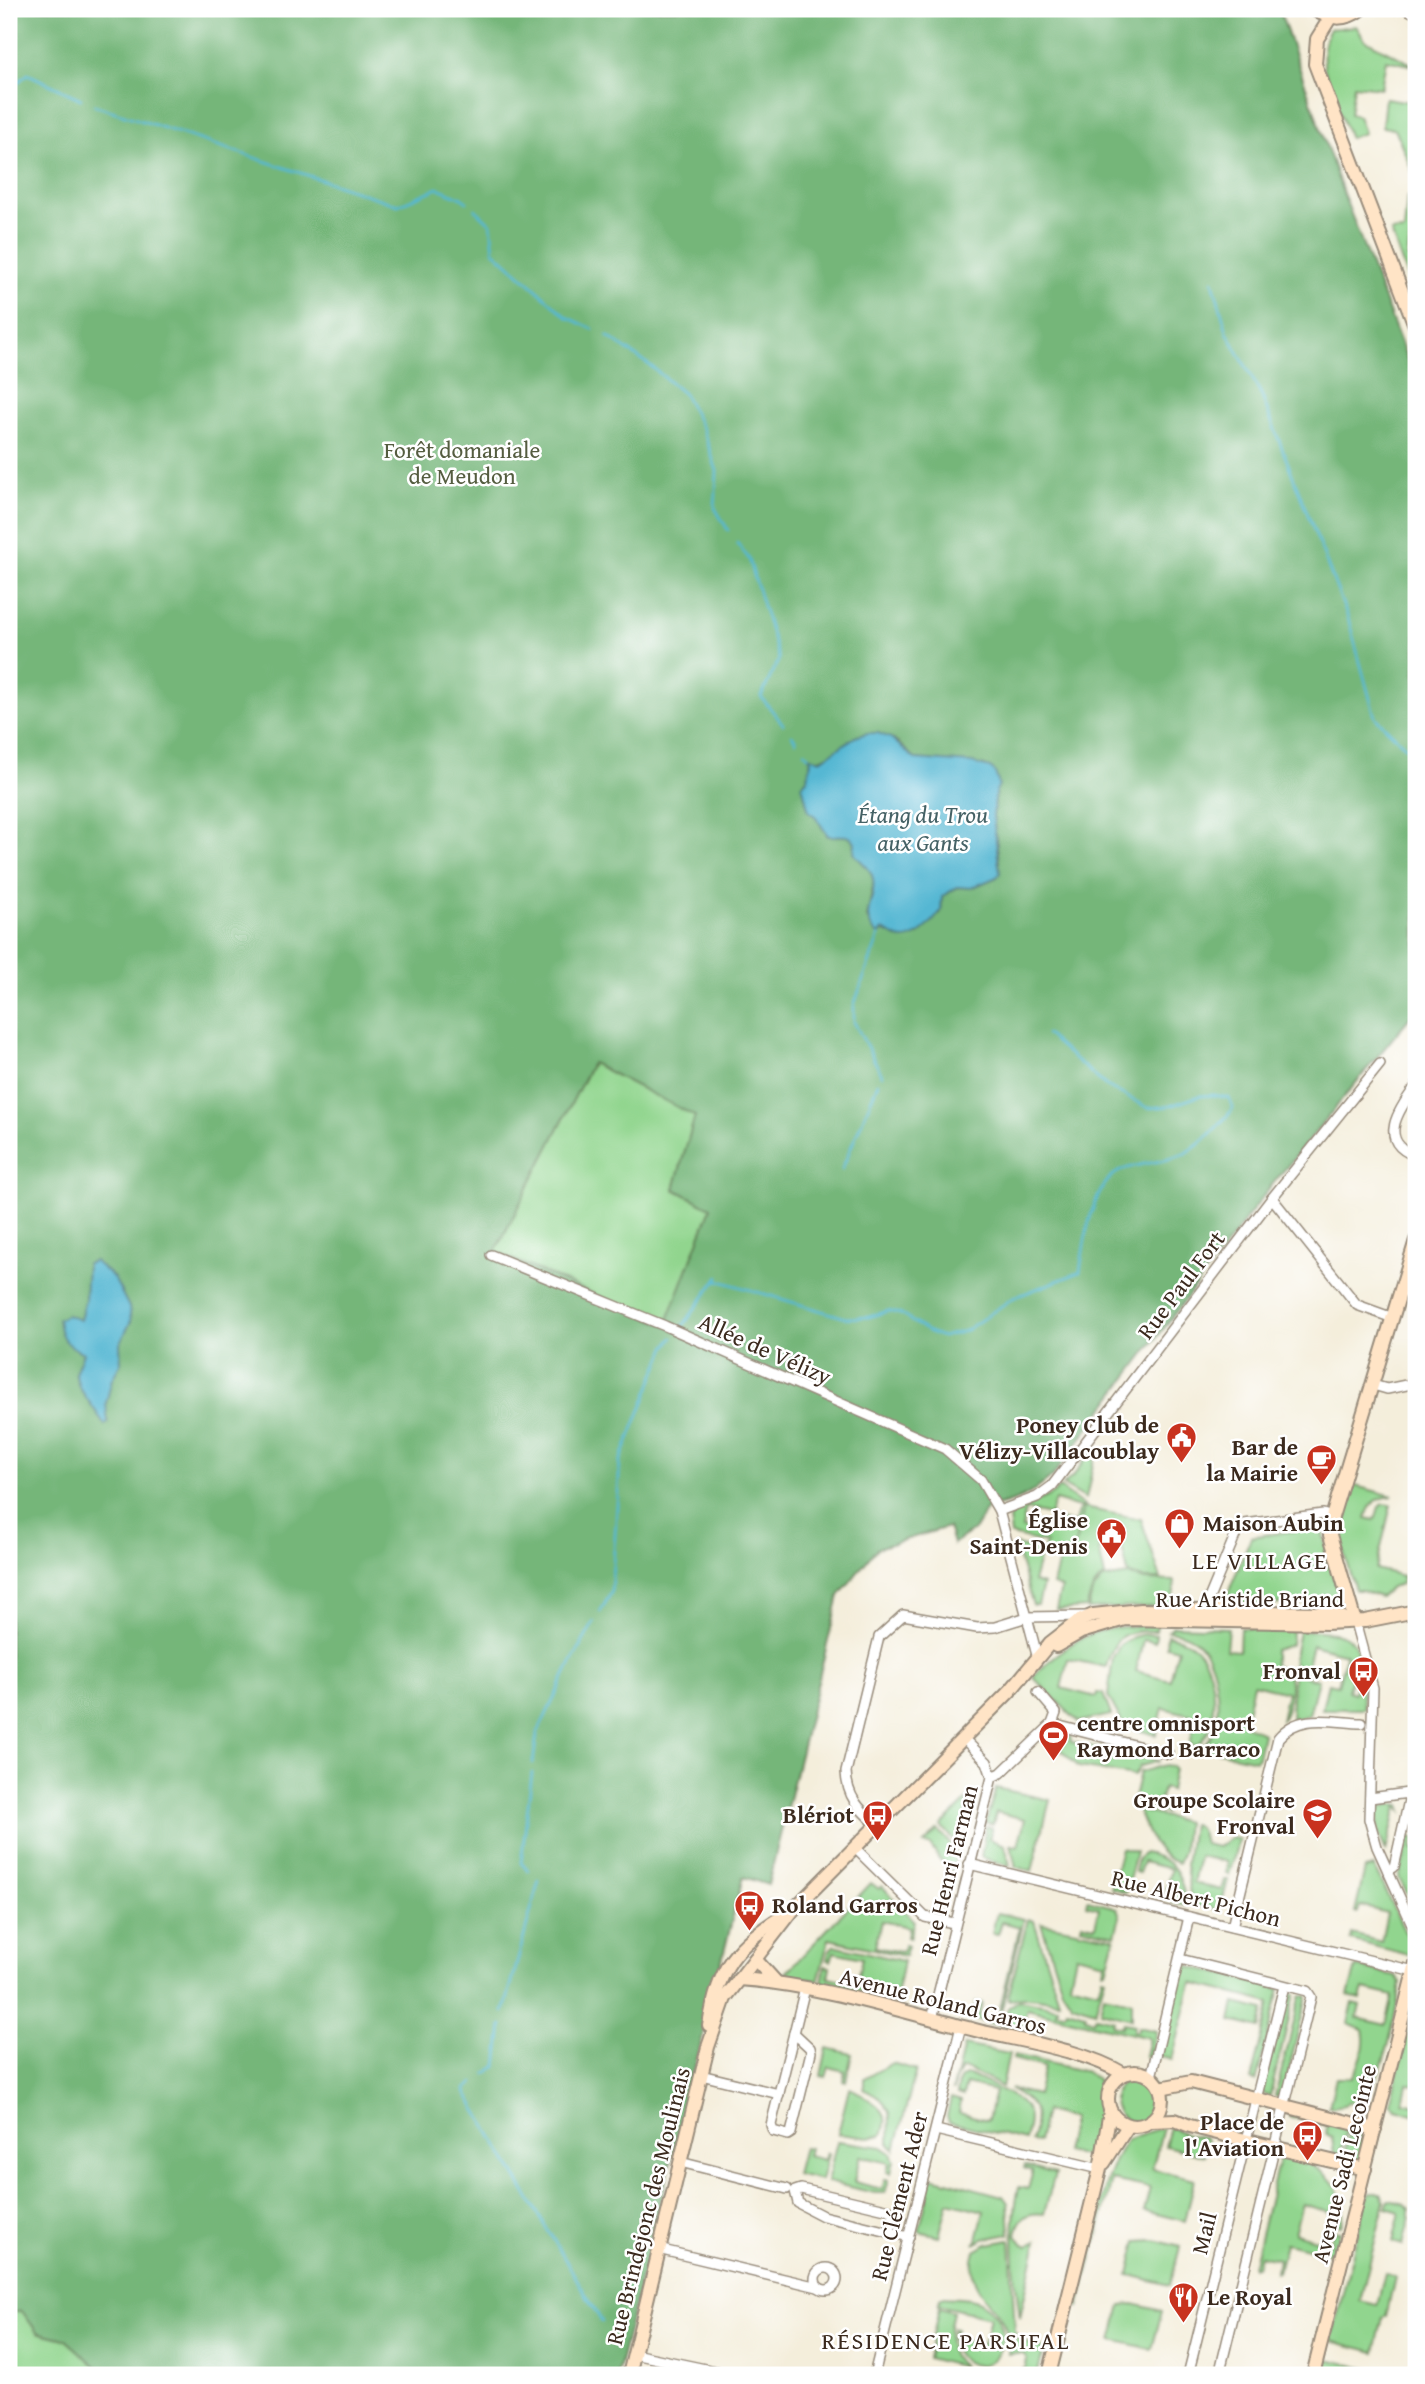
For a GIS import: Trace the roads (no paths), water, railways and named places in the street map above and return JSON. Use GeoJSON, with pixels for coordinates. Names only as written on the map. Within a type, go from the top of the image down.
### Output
{"type":"FeatureCollection","features":[{"type":"Feature","properties":{"kind":"street"},"geometry":{"type":"LineString","coordinates":[[1314,9],[1330,18],[1350,16],[1361,9]]}},
{"type":"Feature","properties":{"kind":"street"},"geometry":{"type":"LineString","coordinates":[[1406,9],[1416,14]]}},
{"type":"Feature","properties":{"kind":"street"},"geometry":{"type":"LineString","coordinates":[[1330,18],[1317,38],[1315,64],[1416,328]]}},
{"type":"Feature","properties":{"kind":"street","name":"Rue Paul Fort"},"geometry":{"type":"LineString","coordinates":[[999,1511],[1037,1497],[1052,1486],[1272,1198],[1380,1064]]}},
{"type":"Feature","properties":{"kind":"street"},"geometry":{"type":"LineString","coordinates":[[1416,1086],[1403,1103],[1393,1130],[1395,1140],[1402,1149],[1416,1156]]}},
{"type":"Feature","properties":{"kind":"street"},"geometry":{"type":"LineString","coordinates":[[1272,1198],[1357,1305],[1393,1318]]}},
{"type":"Feature","properties":{"kind":"street"},"geometry":{"type":"LineString","coordinates":[[1416,1240],[1332,1517],[1331,1535],[1373,1688],[1370,1819],[1388,1871],[1413,1916],[1416,1933]]}},
{"type":"Feature","properties":{"kind":"street","name":"Allée de Vélizy"},"geometry":{"type":"LineString","coordinates":[[491,1255],[665,1326],[945,1449],[981,1480],[999,1511],[1038,1659]]}},
{"type":"Feature","properties":{"kind":"street"},"geometry":{"type":"LineString","coordinates":[[1401,1292],[1416,1292]]}},
{"type":"Feature","properties":{"kind":"street"},"geometry":{"type":"LineString","coordinates":[[1373,1385],[1387,1389],[1416,1383]]}},
{"type":"Feature","properties":{"kind":"street"},"geometry":{"type":"LineString","coordinates":[[1204,1616],[1237,1531],[1244,1524],[1323,1514],[1332,1517]]}},
{"type":"Feature","properties":{"kind":"street","name":"Rue Aristide Briand"},"geometry":{"type":"LineString","coordinates":[[764,1948],[793,1910],[964,1739],[1064,1630],[1093,1615],[1122,1610],[1204,1616]]}},
{"type":"Feature","properties":{"kind":"street"},"geometry":{"type":"LineString","coordinates":[[1355,1622],[1416,1611]]}},
{"type":"Feature","properties":{"kind":"street","name":"Rue Aristide Briand"},"geometry":{"type":"LineString","coordinates":[[1038,1659],[1062,1642],[1104,1623],[1125,1619],[1327,1613],[1355,1622]]}},
{"type":"Feature","properties":{"kind":"street"},"geometry":{"type":"LineString","coordinates":[[877,1825],[851,1797],[846,1772],[879,1636],[903,1615],[977,1628],[995,1627],[1027,1617],[1093,1615]]}},
{"type":"Feature","properties":{"kind":"street"},"geometry":{"type":"LineString","coordinates":[[992,1777],[1001,1773],[1052,1724],[1056,1713],[1038,1692]]}},
{"type":"Feature","properties":{"kind":"street"},"geometry":{"type":"LineString","coordinates":[[1232,1927],[1278,1738],[1286,1729],[1306,1721],[1363,1723]]}},
{"type":"Feature","properties":{"kind":"street"},"geometry":{"type":"LineString","coordinates":[[1052,1724],[1169,1754]]}},
{"type":"Feature","properties":{"kind":"street","name":"Rue Henri Farman"},"geometry":{"type":"LineString","coordinates":[[932,2019],[992,1777],[987,1762],[964,1739]]}},
{"type":"Feature","properties":{"kind":"street"},"geometry":{"type":"LineString","coordinates":[[1370,1798],[1412,1793],[1394,1867],[1388,1871]]}},
{"type":"Feature","properties":{"kind":"street"},"geometry":{"type":"LineString","coordinates":[[855,1848],[929,1919],[954,1923]]}},
{"type":"Feature","properties":{"kind":"street","name":"Rue Albert Pichon"},"geometry":{"type":"LineString","coordinates":[[970,1864],[1232,1927],[1415,1967]]}},
{"type":"Feature","properties":{"kind":"street","name":"Rue Aristide Briand"},"geometry":{"type":"LineString","coordinates":[[758,1933],[793,1910]]}},
{"type":"Feature","properties":{"kind":"street"},"geometry":{"type":"LineString","coordinates":[[1151,2077],[1189,1917]]}},
{"type":"Feature","properties":{"kind":"street","name":"Rue Brindejonc des Moulinais"},"geometry":{"type":"LineString","coordinates":[[708,2047],[714,1997],[733,1955],[758,1933]]}},
{"type":"Feature","properties":{"kind":"street","name":"Rue Brindejonc des Moulinais"},"geometry":{"type":"LineString","coordinates":[[629,2375],[708,2047],[723,2002],[764,1948]]}},
{"type":"Feature","properties":{"kind":"street"},"geometry":{"type":"LineString","coordinates":[[739,1979],[733,1971],[733,1955],[755,1959],[775,1981]]}},
{"type":"Feature","properties":{"kind":"street"},"geometry":{"type":"LineString","coordinates":[[1180,1959],[1307,1991],[1311,1997],[1219,2375]]}},
{"type":"Feature","properties":{"kind":"street","name":"Avenue Sadi Lecointe"},"geometry":{"type":"LineString","coordinates":[[1313,2375],[1415,1967]]}},
{"type":"Feature","properties":{"kind":"street","name":"Avenue Roland Garros"},"geometry":{"type":"LineString","coordinates":[[739,1979],[775,1981],[961,2026],[1101,2061],[1124,2074]]}},
{"type":"Feature","properties":{"kind":"street","name":"Mail"},"geometry":{"type":"LineString","coordinates":[[1188,2375],[1284,1986]]}},
{"type":"Feature","properties":{"kind":"street"},"geometry":{"type":"LineString","coordinates":[[794,2033],[811,2052],[791,2133],[788,2135],[773,2132],[771,2125],[779,2094],[794,2033],[805,1989]]}},
{"type":"Feature","properties":{"kind":"street","name":"Rue Clément Ader"},"geometry":{"type":"LineString","coordinates":[[874,2375],[961,2026]]}},
{"type":"Feature","properties":{"kind":"street"},"geometry":{"type":"LineString","coordinates":[[1101,2061],[1113,2083]]}},
{"type":"Feature","properties":{"kind":"street"},"geometry":{"type":"LineString","coordinates":[[1049,2375],[1100,2169],[1110,2111],[1108,2094],[1113,2083],[1124,2074],[1138,2072],[1151,2077],[1160,2088],[1163,2102],[1157,2116],[1143,2126],[1128,2126],[1110,2111]]}},
{"type":"Feature","properties":{"kind":"street"},"geometry":{"type":"LineString","coordinates":[[701,2075],[779,2094]]}},
{"type":"Feature","properties":{"kind":"street"},"geometry":{"type":"LineString","coordinates":[[1160,2088],[1191,2082],[1375,2129]]}},
{"type":"Feature","properties":{"kind":"street"},"geometry":{"type":"LineString","coordinates":[[1152,2121],[1175,2120],[1365,2169]]}},
{"type":"Feature","properties":{"kind":"street"},"geometry":{"type":"LineString","coordinates":[[1100,2169],[1128,2126]]}},
{"type":"Feature","properties":{"kind":"street"},"geometry":{"type":"LineString","coordinates":[[936,2130],[1100,2169]]}},
{"type":"Feature","properties":{"kind":"street"},"geometry":{"type":"LineString","coordinates":[[680,2162],[788,2189]]}},
{"type":"Feature","properties":{"kind":"street"},"geometry":{"type":"LineString","coordinates":[[890,2232],[894,2214],[890,2210],[801,2189],[795,2190],[798,2203],[823,2216],[909,2237]]}},
{"type":"Feature","properties":{"kind":"street"},"geometry":{"type":"LineString","coordinates":[[658,2249],[818,2287]]}},
{"type":"Feature","properties":{"kind":"street"},"geometry":{"type":"LineString","coordinates":[[634,2354],[734,2375]]}},
{"type":"Feature","properties":{"kind":"water","name":"Étang du Trou aux Gants"},"geometry":{"type":"Polygon","coordinates":[[[878,733],[891,738],[915,759],[972,763],[990,768],[995,772],[999,785],[993,816],[1000,873],[997,877],[971,888],[957,887],[942,897],[941,911],[922,931],[911,938],[898,938],[883,930],[879,936],[872,929],[868,915],[873,887],[872,875],[854,853],[855,842],[852,839],[846,836],[828,836],[815,816],[809,812],[802,785],[808,778],[811,760],[808,756],[821,760],[855,737],[878,733]]]}},
{"type":"Feature","properties":{"kind":"water"},"geometry":{"type":"Polygon","coordinates":[[[94,1261],[114,1278],[129,1307],[131,1321],[120,1344],[121,1363],[112,1379],[106,1403],[108,1422],[105,1425],[79,1387],[75,1373],[83,1353],[65,1340],[58,1319],[67,1315],[80,1320],[85,1300],[87,1264],[94,1261]]]}},
{"type":"Feature","properties":{"kind":"waterway"},"geometry":{"type":"LineString","coordinates":[[9,89],[28,74],[81,99]]}},
{"type":"Feature","properties":{"kind":"waterway"},"geometry":{"type":"LineString","coordinates":[[94,105],[398,205],[438,188],[467,202]]}},
{"type":"Feature","properties":{"kind":"waterway"},"geometry":{"type":"LineString","coordinates":[[475,209],[491,224],[494,251],[567,317],[593,329]]}},
{"type":"Feature","properties":{"kind":"waterway"},"geometry":{"type":"LineString","coordinates":[[1213,281],[1227,332],[1261,394],[1348,618],[1375,717],[1413,754]]}},
{"type":"Feature","properties":{"kind":"waterway"},"geometry":{"type":"LineString","coordinates":[[607,336],[652,367],[684,394],[703,430],[717,471],[715,508],[728,530]]}},
{"type":"Feature","properties":{"kind":"waterway"},"geometry":{"type":"LineString","coordinates":[[737,543],[749,559],[779,659],[761,697],[783,724]]}},
{"type":"Feature","properties":{"kind":"waterway"},"geometry":{"type":"LineString","coordinates":[[792,735],[796,741]]}},
{"type":"Feature","properties":{"kind":"waterway"},"geometry":{"type":"LineString","coordinates":[[805,752],[808,756]]}},
{"type":"Feature","properties":{"kind":"waterway"},"geometry":{"type":"LineString","coordinates":[[879,936],[854,1005],[854,1022],[882,1075]]}},
{"type":"Feature","properties":{"kind":"waterway"},"geometry":{"type":"LineString","coordinates":[[717,1280],[846,1318],[869,1317],[888,1311],[900,1314],[942,1337],[965,1331],[1013,1298],[1080,1272],[1091,1215],[1096,1200],[1111,1177],[1129,1167],[1169,1159],[1190,1151],[1208,1136],[1233,1108],[1229,1098],[1213,1095],[1199,1096],[1170,1106],[1148,1108],[1105,1085],[1046,1034]]}},
{"type":"Feature","properties":{"kind":"waterway"},"geometry":{"type":"LineString","coordinates":[[842,1169],[878,1083]]}},
{"type":"Feature","properties":{"kind":"waterway"},"geometry":{"type":"LineString","coordinates":[[683,1326],[719,1276]]}},
{"type":"Feature","properties":{"kind":"waterway"},"geometry":{"type":"LineString","coordinates":[[600,1612],[611,1593],[620,1462],[666,1347],[673,1338]]}},
{"type":"Feature","properties":{"kind":"waterway"},"geometry":{"type":"LineString","coordinates":[[533,1763],[537,1734],[594,1622]]}},
{"type":"Feature","properties":{"kind":"waterway"},"geometry":{"type":"LineString","coordinates":[[528,1870],[521,1863],[532,1773]]}},
{"type":"Feature","properties":{"kind":"waterway"},"geometry":{"type":"LineString","coordinates":[[504,2012],[539,1880]]}},
{"type":"Feature","properties":{"kind":"waterway"},"geometry":{"type":"LineString","coordinates":[[486,2074],[497,2066],[502,2026]]}},
{"type":"Feature","properties":{"kind":"waterway"},"geometry":{"type":"LineString","coordinates":[[474,2083],[465,2090],[602,2322]]}},
{"type":"Feature","properties":{"kind":"place","name":"Poney Club de Vélizy-Villacoublay"},"geometry":{"type":"Point","coordinates":[1182,1465]}},
{"type":"Feature","properties":{"kind":"place","name":"Bar de la Mairie"},"geometry":{"type":"Point","coordinates":[1321,1487]}},
{"type":"Feature","properties":{"kind":"place","name":"Maison Aubin"},"geometry":{"type":"Point","coordinates":[1180,1550]}},
{"type":"Feature","properties":{"kind":"place","name":"Église Saint-Denis"},"geometry":{"type":"Point","coordinates":[1111,1560]}},
{"type":"Feature","properties":{"kind":"place","name":"Fronval"},"geometry":{"type":"Point","coordinates":[1364,1698]}},
{"type":"Feature","properties":{"kind":"place","name":"centre omnisport Raymond Barraco"},"geometry":{"type":"Point","coordinates":[1054,1763]}},
{"type":"Feature","properties":{"kind":"place","name":"Groupe Scolaire Fronval"},"geometry":{"type":"Point","coordinates":[1318,1840]}},
{"type":"Feature","properties":{"kind":"place","name":"Blériot"},"geometry":{"type":"Point","coordinates":[877,1842]}},
{"type":"Feature","properties":{"kind":"place","name":"Roland Garros"},"geometry":{"type":"Point","coordinates":[749,1932]}},
{"type":"Feature","properties":{"kind":"place","name":"Place de l'Aviation"},"geometry":{"type":"Point","coordinates":[1307,2162]}},
{"type":"Feature","properties":{"kind":"place","name":"Le Royal"},"geometry":{"type":"Point","coordinates":[1184,2324]}},
{"type":"Feature","properties":{"kind":"district","name":"LE VILLAGE"},"geometry":{"type":"Point","coordinates":[1260,1561]}},
{"type":"Feature","properties":{"kind":"district","name":"RÉSIDENCE PARSIFAL"},"geometry":{"type":"Point","coordinates":[946,2341]}},
{"type":"Feature","properties":{"kind":"park label","name":"Forêt domaniale de Meudon"},"geometry":{"type":"Point","coordinates":[462,463]}}]}
